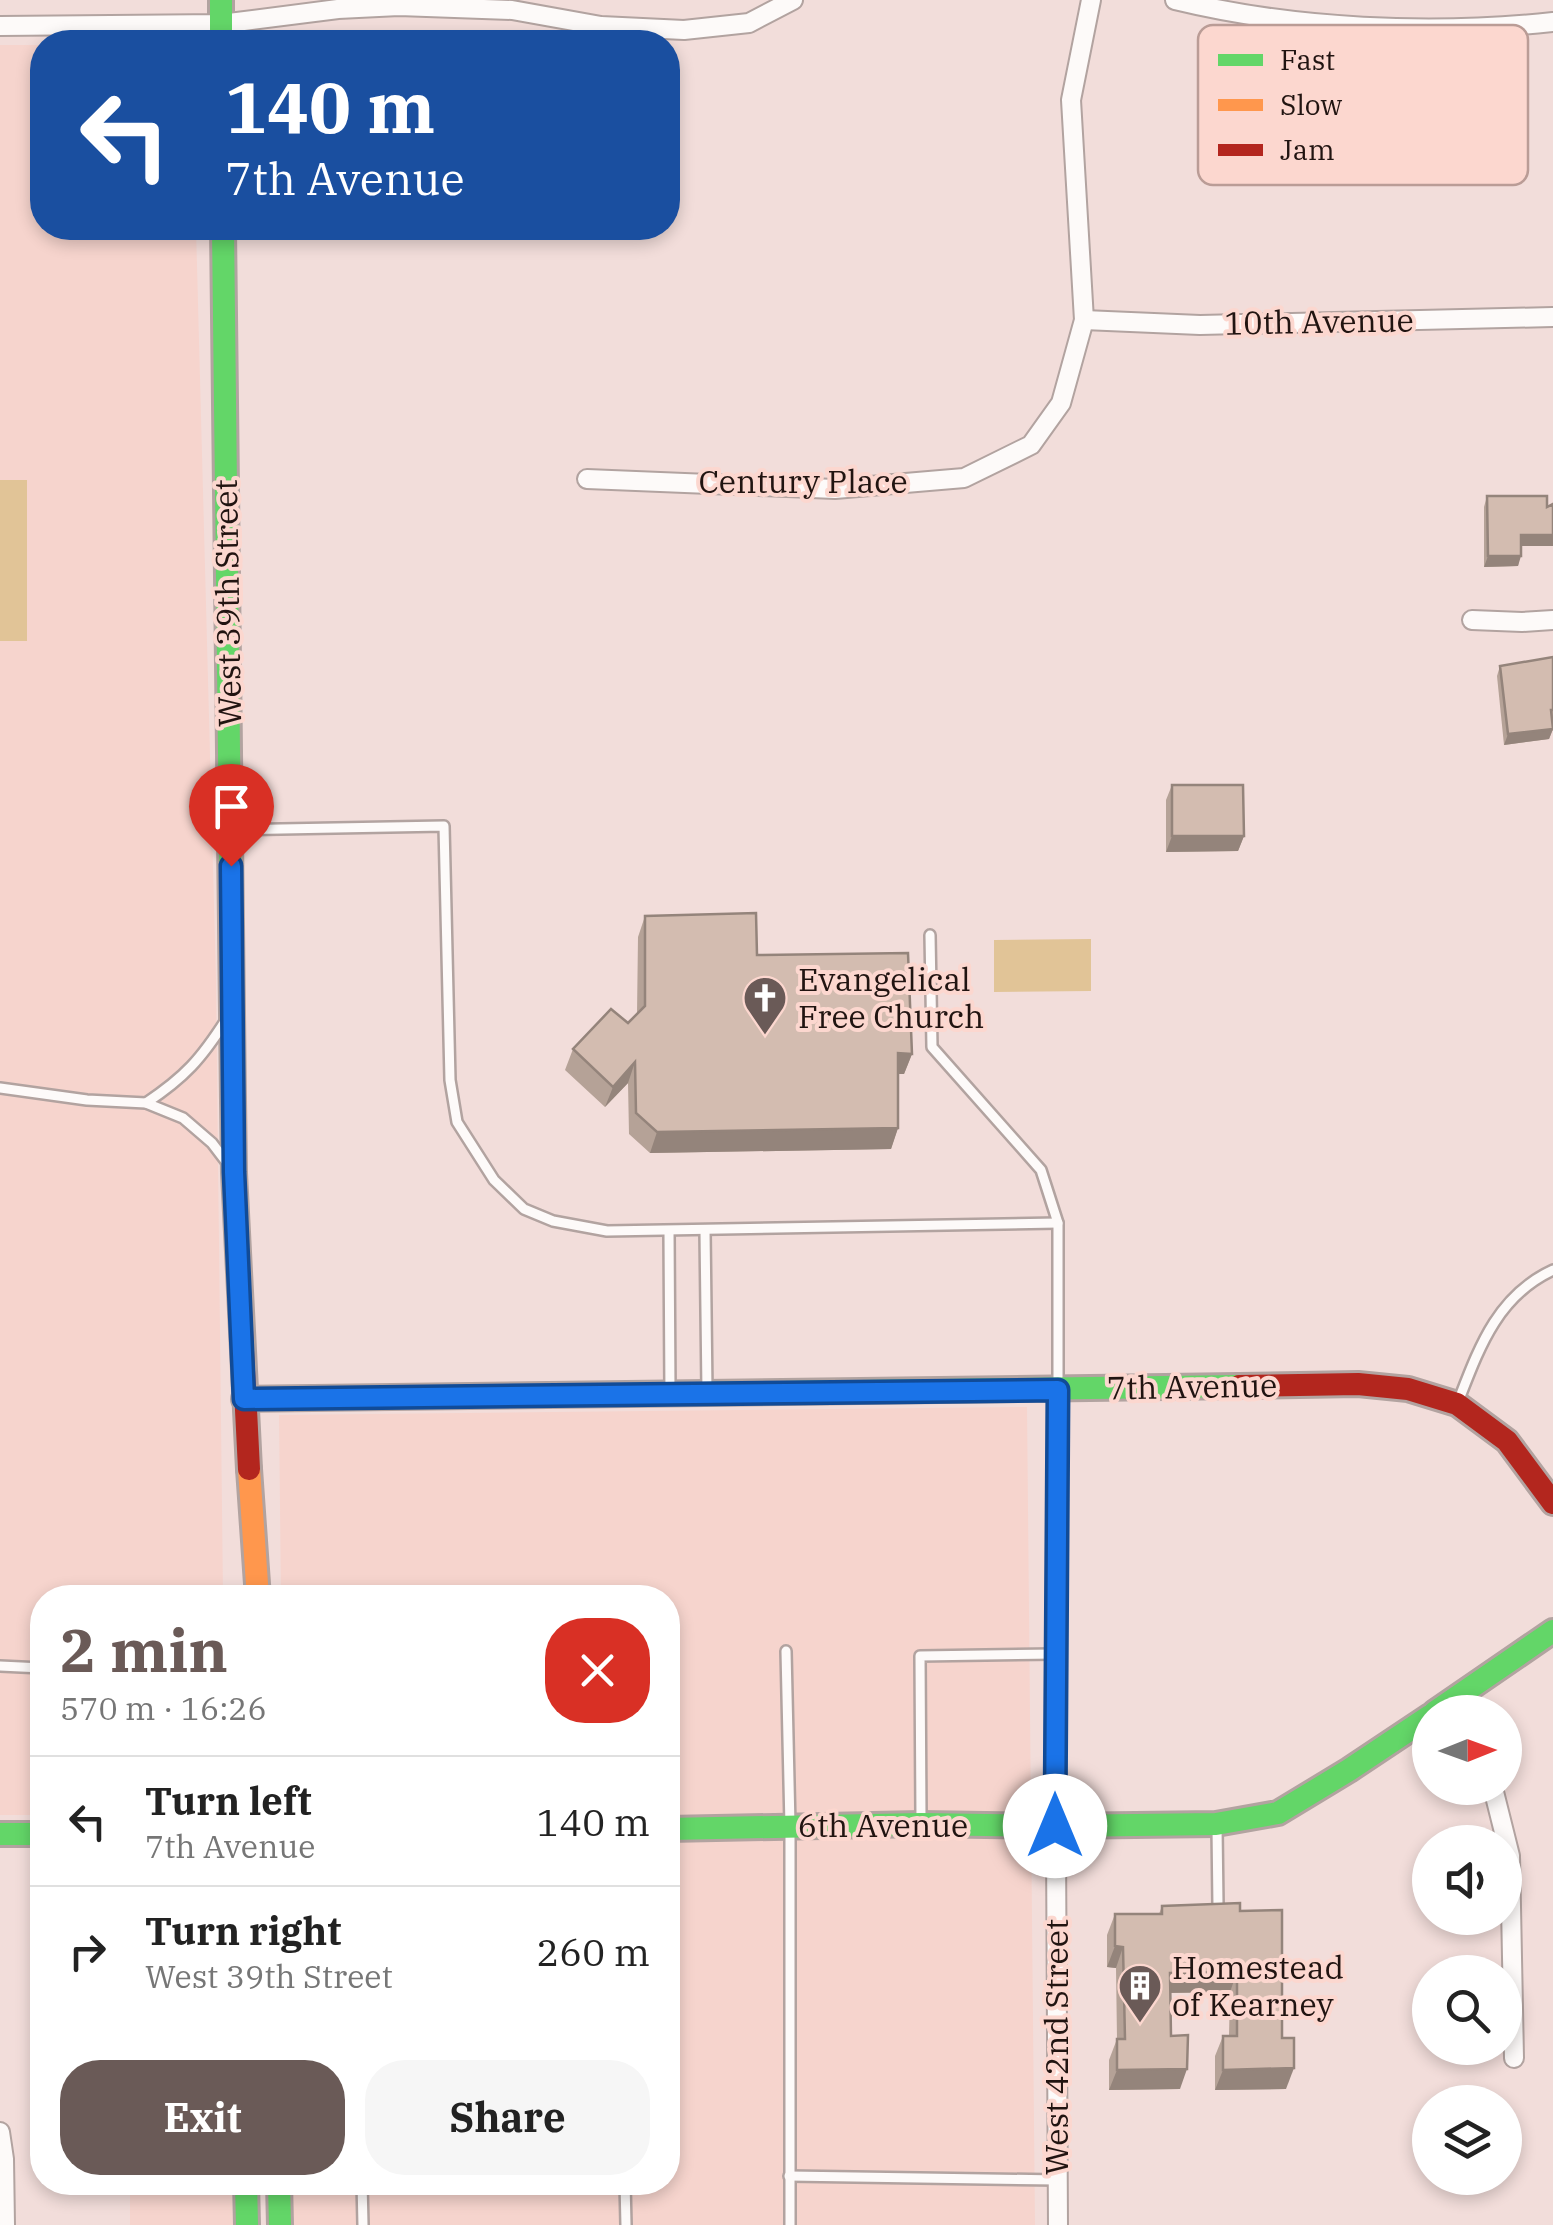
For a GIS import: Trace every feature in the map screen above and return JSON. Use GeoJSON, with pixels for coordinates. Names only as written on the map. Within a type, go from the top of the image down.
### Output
{"type":"FeatureCollection","features":[{"type":"Feature","properties":{"kind":"street"},"geometry":{"type":"LineString","coordinates":[[0,26],[221,22],[453,4],[601,26],[684,30],[749,23],[794,0]]}},
{"type":"Feature","properties":{"kind":"street","name":"Century Place"},"geometry":{"type":"LineString","coordinates":[[587,479],[836,489],[964,478],[1031,446],[1061,403],[1084,320],[1071,100],[1091,0]]}},
{"type":"Feature","properties":{"kind":"street"},"geometry":{"type":"LineString","coordinates":[[1175,0],[1391,25]]}},
{"type":"Feature","properties":{"kind":"street"},"geometry":{"type":"LineString","coordinates":[[1484,25],[1553,22]]}},
{"type":"Feature","properties":{"kind":"street","name":"West 39th Street"},"geometry":{"type":"LineString","coordinates":[[224,240],[234,1172],[257,1585]]}},
{"type":"Feature","properties":{"kind":"street","name":"10th Avenue"},"geometry":{"type":"LineString","coordinates":[[1084,320],[1200,325],[1553,317]]}},
{"type":"Feature","properties":{"kind":"street"},"geometry":{"type":"LineString","coordinates":[[1472,620],[1553,620]]}},
{"type":"Feature","properties":{"kind":"street","name":"7th Avenue"},"geometry":{"type":"LineString","coordinates":[[244,1399],[1358,1384],[1408,1389],[1458,1404],[1507,1440],[1553,1503]]}},
{"type":"Feature","properties":{"kind":"street","name":"West 42nd Street"},"geometry":{"type":"LineString","coordinates":[[1058,1390],[1054,1654],[1058,2225]]}},
{"type":"Feature","properties":{"kind":"street","name":"West 39th Street"},"geometry":{"type":"LineString","coordinates":[[242,1585],[244,1399]]}},
{"type":"Feature","properties":{"kind":"street","name":"6th Avenue"},"geometry":{"type":"LineString","coordinates":[[1464,1695],[1553,1631]]}},
{"type":"Feature","properties":{"kind":"street","name":"6th Avenue"},"geometry":{"type":"LineString","coordinates":[[680,1828],[1216,1824],[1278,1813],[1412,1730]]}},
{"type":"Feature","properties":{"kind":"street"},"geometry":{"type":"LineString","coordinates":[[1498,1805],[1510,1856],[1512,1955]]}},
{"type":"Feature","properties":{"kind":"street"},"geometry":{"type":"LineString","coordinates":[[0,1834],[30,1834]]}},
{"type":"Feature","properties":{"kind":"street"},"geometry":{"type":"LineString","coordinates":[[0,2132],[5,2225]]}},
{"type":"Feature","properties":{"kind":"street"},"geometry":{"type":"LineString","coordinates":[[246,2195],[247,2225]]}},
{"type":"Feature","properties":{"kind":"street"},"geometry":{"type":"LineString","coordinates":[[279,2195],[280,2225]]}},
{"type":"Feature","properties":{"kind":"lane"},"geometry":{"type":"LineString","coordinates":[[230,830],[444,826],[450,1080],[457,1122],[494,1180],[524,1209],[553,1220],[607,1231],[1058,1223]]}},
{"type":"Feature","properties":{"kind":"lane"},"geometry":{"type":"LineString","coordinates":[[930,935],[932,1048],[1041,1170],[1058,1223],[1058,1390]]}},
{"type":"Feature","properties":{"kind":"lane"},"geometry":{"type":"LineString","coordinates":[[146,1103],[177,1082],[204,1055],[233,1010]]}},
{"type":"Feature","properties":{"kind":"lane"},"geometry":{"type":"LineString","coordinates":[[0,1088],[87,1100],[146,1103],[183,1118],[212,1142],[234,1172]]}},
{"type":"Feature","properties":{"kind":"lane"},"geometry":{"type":"LineString","coordinates":[[669,1231],[670,1394]]}},
{"type":"Feature","properties":{"kind":"lane"},"geometry":{"type":"LineString","coordinates":[[705,1231],[707,1394]]}},
{"type":"Feature","properties":{"kind":"lane"},"geometry":{"type":"LineString","coordinates":[[1458,1404],[1493,1323],[1511,1298],[1553,1270]]}},
{"type":"Feature","properties":{"kind":"lane"},"geometry":{"type":"LineString","coordinates":[[786,1651],[790,2225]]}},
{"type":"Feature","properties":{"kind":"lane"},"geometry":{"type":"LineString","coordinates":[[920,1824],[920,1656],[1054,1654]]}},
{"type":"Feature","properties":{"kind":"lane"},"geometry":{"type":"LineString","coordinates":[[0,1666],[30,1667]]}},
{"type":"Feature","properties":{"kind":"lane"},"geometry":{"type":"LineString","coordinates":[[1216,1824],[1218,1906]]}},
{"type":"Feature","properties":{"kind":"lane"},"geometry":{"type":"LineString","coordinates":[[789,2176],[1058,2180]]}},
{"type":"Feature","properties":{"kind":"lane"},"geometry":{"type":"LineString","coordinates":[[362,2195],[363,2225]]}},
{"type":"Feature","properties":{"kind":"lane"},"geometry":{"type":"LineString","coordinates":[[625,2195],[626,2225]]}},
{"type":"Feature","properties":{"kind":"shaded area"},"geometry":{"type":"Polygon","coordinates":[[[0,45],[30,45],[30,240],[196,240],[216,981],[223,1585],[30,1585],[30,1815],[0,1815],[0,45]]]}},
{"type":"Feature","properties":{"kind":"shaded area"},"geometry":{"type":"Polygon","coordinates":[[[0,480],[27,480],[27,641],[0,641],[0,480]]]}},
{"type":"Feature","properties":{"kind":"shaded area"},"geometry":{"type":"Polygon","coordinates":[[[1091,939],[1091,991],[994,992],[994,940],[1091,939]]]}},
{"type":"Feature","properties":{"kind":"shaded area"},"geometry":{"type":"Polygon","coordinates":[[[1027,1407],[1035,2225],[290,2225],[289,2195],[680,2195],[680,1585],[281,1585],[279,1415],[1027,1407]]]}},
{"type":"Feature","properties":{"kind":"shaded area"},"geometry":{"type":"Polygon","coordinates":[[[130,2195],[232,2195],[233,2225],[130,2225],[130,2195]]]}},
{"type":"Feature","properties":{"kind":"building"},"geometry":{"type":"Polygon","coordinates":[[[1487,496],[1547,496],[1547,507],[1553,504],[1553,535],[1521,535],[1521,556],[1488,556],[1487,496]]]}},
{"type":"Feature","properties":{"kind":"building"},"geometry":{"type":"Polygon","coordinates":[[[1553,657],[1553,729],[1508,734],[1500,666],[1553,657]]]}},
{"type":"Feature","properties":{"kind":"building"},"geometry":{"type":"Polygon","coordinates":[[[1172,785],[1243,785],[1244,836],[1172,836],[1172,785]]]}},
{"type":"Feature","properties":{"kind":"building","name":"Evangelical Free Church"},"geometry":{"type":"Polygon","coordinates":[[[756,913],[757,955],[908,953],[912,1054],[898,1053],[898,1128],[657,1132],[636,1113],[635,1062],[613,1087],[573,1049],[611,1009],[628,1023],[645,1006],[645,916],[756,913]]]}},
{"type":"Feature","properties":{"kind":"building","name":"Homestead of Kearney"},"geometry":{"type":"Polygon","coordinates":[[[1240,1903],[1240,1911],[1282,1910],[1282,2038],[1294,2038],[1294,2068],[1223,2070],[1223,2036],[1237,2036],[1237,1972],[1170,1973],[1171,2036],[1188,2035],[1187,2069],[1117,2070],[1117,2039],[1125,2039],[1123,1947],[1115,1946],[1115,1914],[1162,1914],[1162,1906],[1240,1903]]]}},
{"type":"Feature","properties":{"kind":"traffic: fast"},"geometry":{"type":"LineString","coordinates":[[221,0],[221,30]]}},
{"type":"Feature","properties":{"kind":"traffic: fast"},"geometry":{"type":"LineString","coordinates":[[223,240],[233,1100]]}},
{"type":"Feature","properties":{"kind":"traffic: fast"},"geometry":{"type":"LineString","coordinates":[[244,1399],[1239,1386]]}},
{"type":"Feature","properties":{"kind":"traffic: fast"},"geometry":{"type":"LineString","coordinates":[[1460,1695],[1553,1631]]}},
{"type":"Feature","properties":{"kind":"traffic: fast"},"geometry":{"type":"LineString","coordinates":[[680,1829],[1216,1824],[1278,1813],[1412,1728]]}},
{"type":"Feature","properties":{"kind":"traffic: fast"},"geometry":{"type":"LineString","coordinates":[[0,1834],[30,1834]]}},
{"type":"Feature","properties":{"kind":"traffic: fast"},"geometry":{"type":"LineString","coordinates":[[246,2195],[247,2225]]}},
{"type":"Feature","properties":{"kind":"traffic: fast"},"geometry":{"type":"LineString","coordinates":[[279,2195],[280,2225]]}},
{"type":"Feature","properties":{"kind":"traffic: slow"},"geometry":{"type":"LineString","coordinates":[[249,1469],[257,1585]]}},
{"type":"Feature","properties":{"kind":"traffic: jam"},"geometry":{"type":"LineString","coordinates":[[233,1100],[249,1469]]}},
{"type":"Feature","properties":{"kind":"traffic: jam"},"geometry":{"type":"LineString","coordinates":[[1239,1386],[1358,1384],[1408,1389],[1457,1404],[1507,1441],[1553,1503]]}},
{"type":"Feature","properties":{"kind":"place","name":"Evangelical Free Church"},"geometry":{"type":"Point","coordinates":[765,1036]}},
{"type":"Feature","properties":{"kind":"place","name":"Homestead of Kearney"},"geometry":{"type":"Point","coordinates":[1140,2024]}},
{"type":"Feature","properties":{"kind":"route"},"geometry":{"type":"LineString","coordinates":[[231,866],[234,1172],[244,1399],[1058,1390],[1055,1826]]}}]}
